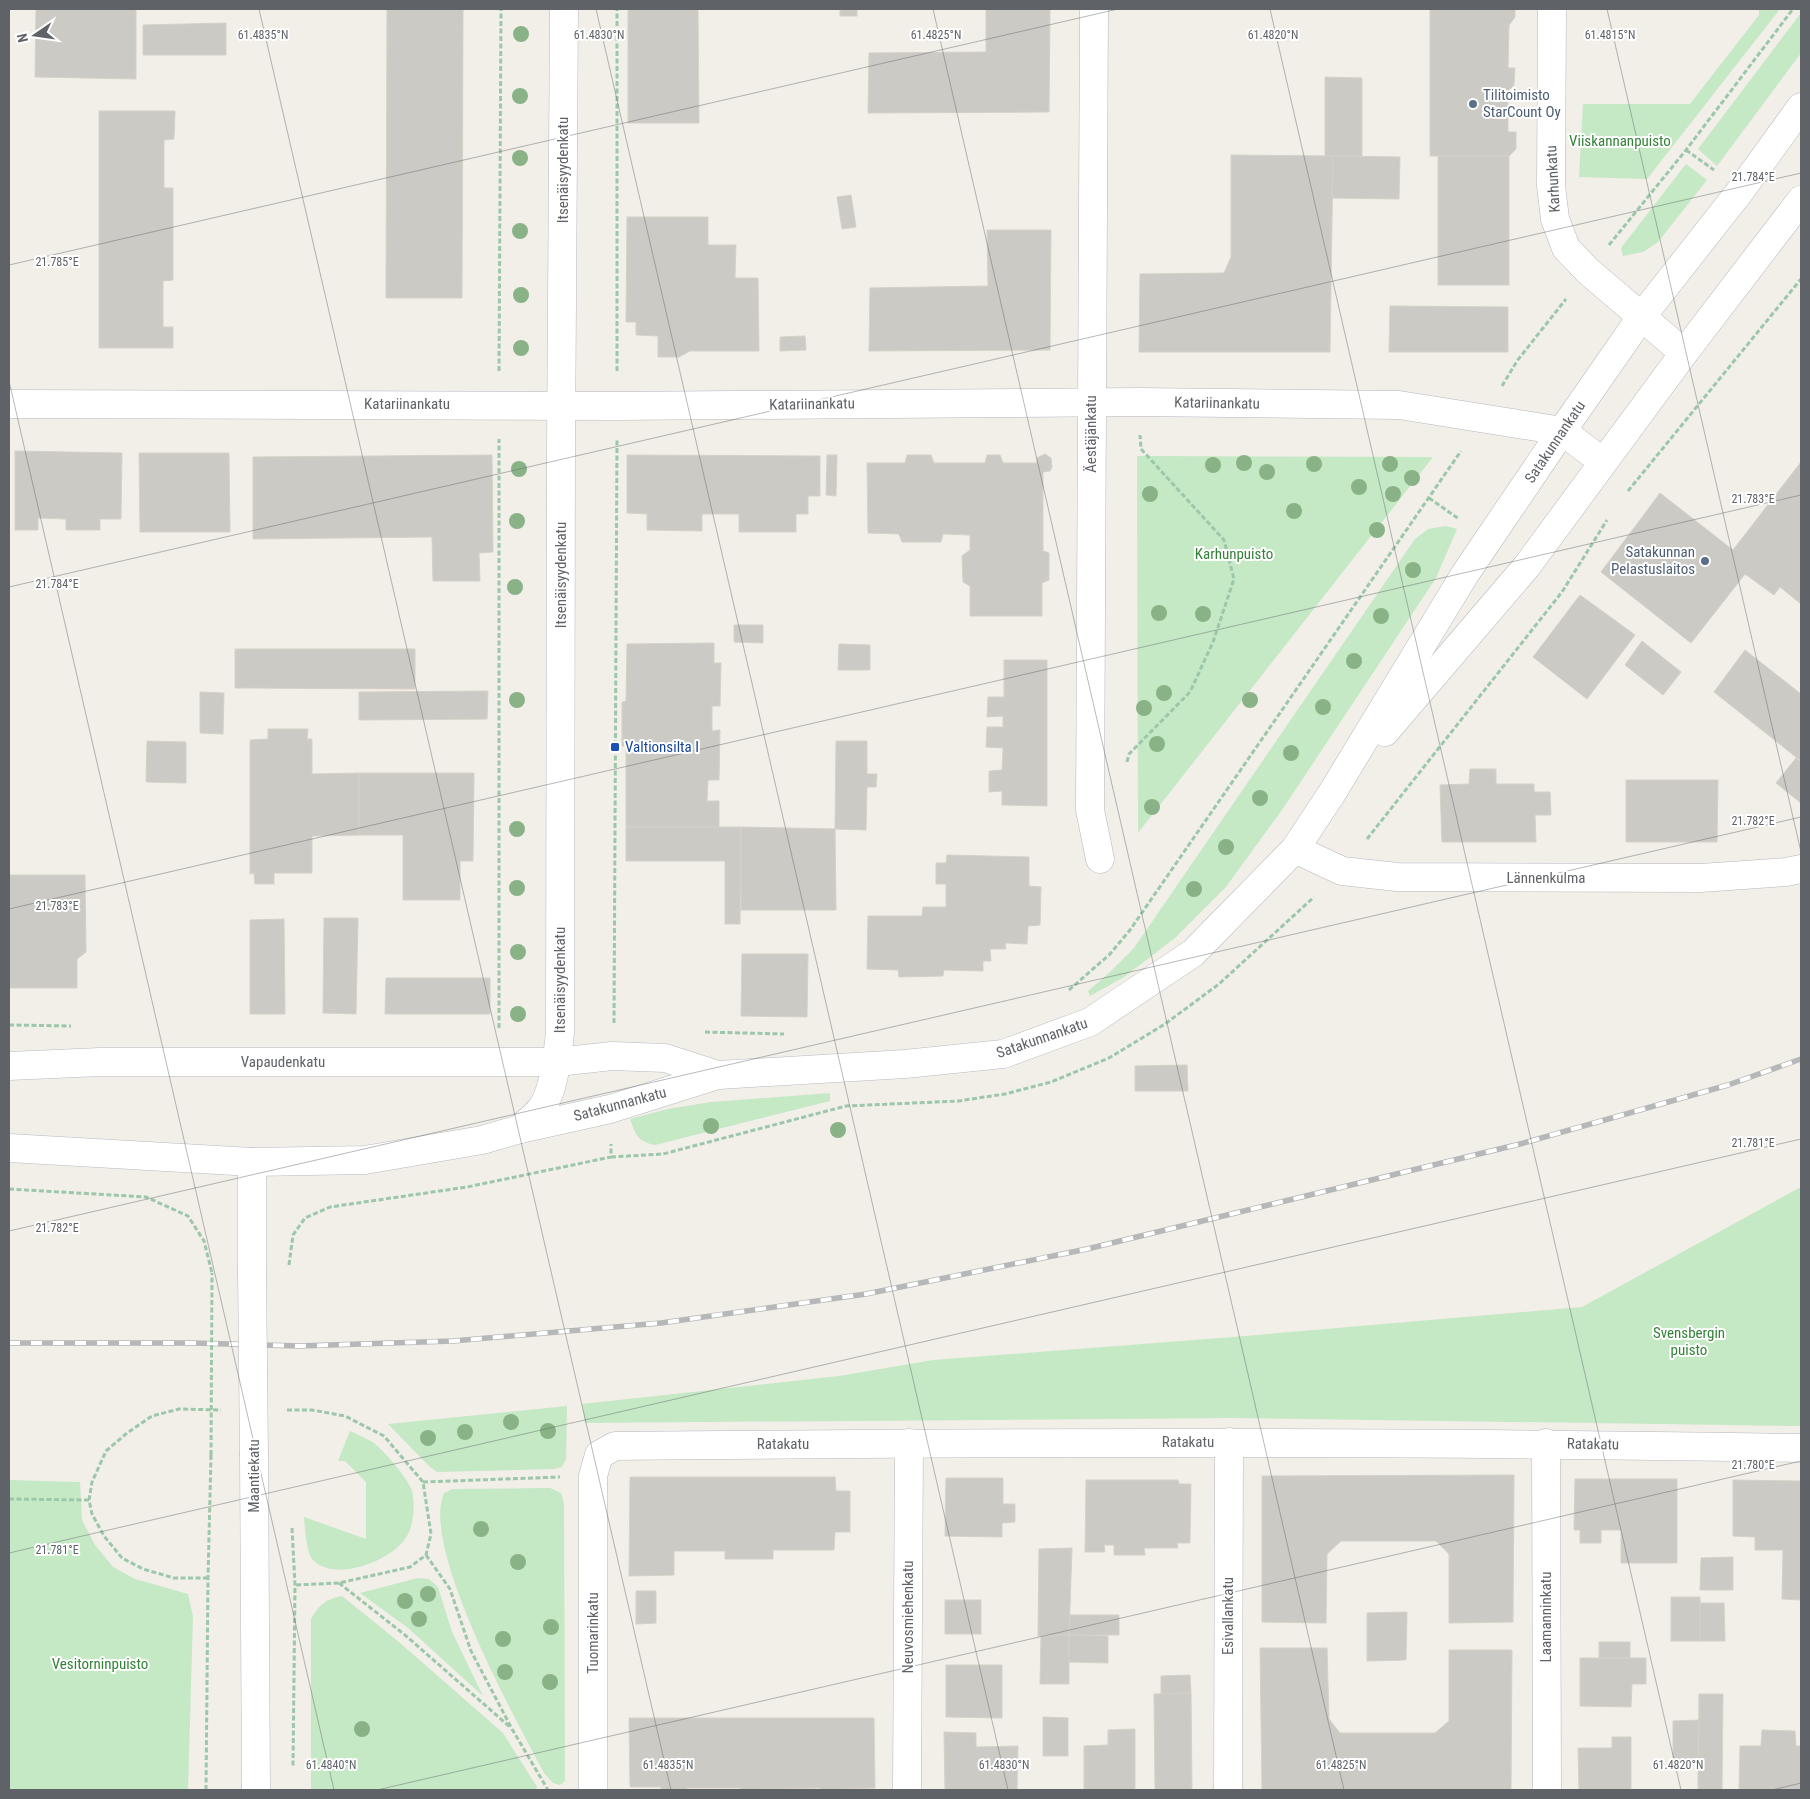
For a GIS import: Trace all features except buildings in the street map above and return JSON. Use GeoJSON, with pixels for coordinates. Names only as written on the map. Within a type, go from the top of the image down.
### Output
{"type":"FeatureCollection","features":[{"type":"Feature","properties":{"kind":"street","name":"Itsenäisyydenkatu"},"geometry":{"type":"LineString","coordinates":[[520,1128],[542,1109],[557,1062],[560,1032],[564,9]]}},
{"type":"Feature","properties":{"kind":"street","name":"Äestäjänkatu"},"geometry":{"type":"LineString","coordinates":[[1094,9],[1090,810],[1100,859]]}},
{"type":"Feature","properties":{"kind":"street","name":"Karhunkatu"},"geometry":{"type":"LineString","coordinates":[[1552,9],[1550,186],[1555,219],[1566,248],[1588,271],[1684,353]]}},
{"type":"Feature","properties":{"kind":"street","name":"Satakunnankatu"},"geometry":{"type":"LineString","coordinates":[[520,1128],[610,1109],[718,1075],[905,1064],[1003,1054],[1090,1022],[1194,953],[1295,849],[1332,794],[1465,574],[1562,431],[1642,316],[1741,190],[1801,107]]}},
{"type":"Feature","properties":{"kind":"street","name":"Satakunnankatu"},"geometry":{"type":"LineString","coordinates":[[1332,794],[1526,566],[1684,353],[1801,200]]}},
{"type":"Feature","properties":{"kind":"street","name":"Katariinankatu"},"geometry":{"type":"LineString","coordinates":[[9,404],[500,404],[617,406],[1139,402],[1399,405],[1562,431],[1603,462]]}},
{"type":"Feature","properties":{"kind":"street","name":"Lännenkulma"},"geometry":{"type":"LineString","coordinates":[[1295,849],[1342,871],[1397,877],[1701,878],[1786,872],[1801,869]]}},
{"type":"Feature","properties":{"kind":"street","name":"Satakunnankatu"},"geometry":{"type":"LineString","coordinates":[[557,1062],[612,1056],[665,1058],[718,1075]]}},
{"type":"Feature","properties":{"kind":"street","name":"Vapaudenkatu"},"geometry":{"type":"LineString","coordinates":[[9,1066],[100,1062],[557,1062]]}},
{"type":"Feature","properties":{"kind":"street"},"geometry":{"type":"LineString","coordinates":[[9,1148],[252,1162],[365,1160],[482,1140],[520,1128]]}},
{"type":"Feature","properties":{"kind":"street","name":"Maantiekatu"},"geometry":{"type":"LineString","coordinates":[[252,1162],[256,1790]]}},
{"type":"Feature","properties":{"kind":"street","name":"Ratakatu"},"geometry":{"type":"LineString","coordinates":[[594,1476],[599,1455],[616,1446],[1229,1442],[1546,1443],[1801,1448]]}},
{"type":"Feature","properties":{"kind":"street","name":"Esivallankatu"},"geometry":{"type":"LineString","coordinates":[[1228,1790],[1229,1442]]}},
{"type":"Feature","properties":{"kind":"street","name":"Neuvosmiehenkatu"},"geometry":{"type":"LineString","coordinates":[[908,1790],[909,1443]]}},
{"type":"Feature","properties":{"kind":"street","name":"Laamanninkatu"},"geometry":{"type":"LineString","coordinates":[[1546,1443],[1547,1790]]}},
{"type":"Feature","properties":{"kind":"street","name":"Tuomarinkatu"},"geometry":{"type":"LineString","coordinates":[[593,1790],[594,1476]]}},
{"type":"Feature","properties":{"kind":"path"},"geometry":{"type":"LineString","coordinates":[[498,1032],[501,9]]}},
{"type":"Feature","properties":{"kind":"path"},"geometry":{"type":"LineString","coordinates":[[614,1030],[617,9]]}},
{"type":"Feature","properties":{"kind":"path"},"geometry":{"type":"LineString","coordinates":[[1064,993],[1110,954],[1130,930],[1483,418],[1517,361],[1686,150],[1793,9]]}},
{"type":"Feature","properties":{"kind":"path"},"geometry":{"type":"LineString","coordinates":[[1127,763],[1129,754],[1190,692],[1213,642],[1234,579],[1224,540],[1141,449],[1139,402]]}},
{"type":"Feature","properties":{"kind":"path"},"geometry":{"type":"LineString","coordinates":[[9,1025],[79,1026]]}},
{"type":"Feature","properties":{"kind":"path"},"geometry":{"type":"LineString","coordinates":[[702,1032],[791,1034]]}},
{"type":"Feature","properties":{"kind":"path"},"geometry":{"type":"LineString","coordinates":[[9,1189],[146,1197],[188,1216],[204,1242],[212,1273],[206,1790]]}},
{"type":"Feature","properties":{"kind":"path"},"geometry":{"type":"LineString","coordinates":[[208,1578],[174,1578],[144,1569],[122,1558],[104,1536],[92,1514],[89,1500],[92,1482],[106,1451],[127,1432],[152,1416],[179,1409],[227,1410]]}},
{"type":"Feature","properties":{"kind":"path"},"geometry":{"type":"LineString","coordinates":[[284,1410],[312,1410],[345,1416],[384,1436],[423,1482],[431,1534],[426,1555],[410,1567],[339,1583],[295,1585]]}},
{"type":"Feature","properties":{"kind":"path"},"geometry":{"type":"LineString","coordinates":[[423,1482],[594,1476]]}},
{"type":"Feature","properties":{"kind":"path"},"geometry":{"type":"LineString","coordinates":[[9,1499],[89,1500]]}},
{"type":"Feature","properties":{"kind":"path"},"geometry":{"type":"LineString","coordinates":[[291,1524],[295,1585],[293,1771]]}},
{"type":"Feature","properties":{"kind":"path"},"geometry":{"type":"LineString","coordinates":[[426,1555],[450,1590],[472,1650],[512,1729],[548,1790]]}},
{"type":"Feature","properties":{"kind":"path"},"geometry":{"type":"LineString","coordinates":[[339,1583],[405,1635],[512,1729]]}},
{"type":"Feature","properties":{"kind":"green space","name":"Viiskannanpuisto"},"geometry":{"type":"Polygon","coordinates":[[[1759,9],[1780,9],[1647,179],[1579,177],[1583,104],[1690,104],[1759,15],[1759,9]]]}},
{"type":"Feature","properties":{"kind":"green space"},"geometry":{"type":"Polygon","coordinates":[[[1801,13],[1801,53],[1717,166],[1698,149],[1801,13]]]}},
{"type":"Feature","properties":{"kind":"green space"},"geometry":{"type":"Polygon","coordinates":[[[1686,164],[1707,180],[1658,242],[1643,252],[1623,256],[1621,248],[1686,164]]]}},
{"type":"Feature","properties":{"kind":"green space","name":"Karhunpuisto"},"geometry":{"type":"Polygon","coordinates":[[[1137,456],[1433,457],[1138,833],[1137,456]]]}},
{"type":"Feature","properties":{"kind":"green space"},"geometry":{"type":"Polygon","coordinates":[[[1446,526],[1457,529],[1436,578],[1284,807],[1226,887],[1175,938],[1124,977],[1090,996],[1088,991],[1134,948],[1415,539],[1428,529],[1446,526]]]}},
{"type":"Feature","properties":{"kind":"green space"},"geometry":{"type":"Polygon","coordinates":[[[830,1093],[830,1101],[655,1145],[644,1142],[638,1136],[630,1119],[668,1109],[711,1102],[830,1093]]]}},
{"type":"Feature","properties":{"kind":"green space","name":"Svensbergin puisto"},"geometry":{"type":"Polygon","coordinates":[[[1801,1187],[1801,1426],[1230,1418],[585,1423],[582,1404],[839,1376],[933,1360],[1582,1307],[1801,1187]]]}},
{"type":"Feature","properties":{"kind":"green space"},"geometry":{"type":"Polygon","coordinates":[[[567,1406],[566,1459],[562,1467],[554,1469],[437,1472],[388,1424],[567,1406]]]}},
{"type":"Feature","properties":{"kind":"green space"},"geometry":{"type":"Polygon","coordinates":[[[350,1431],[374,1443],[401,1472],[412,1491],[414,1501],[412,1523],[403,1542],[393,1551],[366,1565],[337,1570],[324,1567],[311,1558],[306,1540],[304,1517],[366,1539],[366,1482],[345,1461],[338,1461],[350,1431]]]}},
{"type":"Feature","properties":{"kind":"green space","name":"Vesitorninpuisto"},"geometry":{"type":"Polygon","coordinates":[[[9,1480],[80,1482],[82,1520],[95,1545],[113,1567],[135,1579],[188,1594],[193,1616],[188,1790],[9,1790],[9,1480]]]}},
{"type":"Feature","properties":{"kind":"green space"},"geometry":{"type":"Polygon","coordinates":[[[550,1488],[561,1493],[564,1504],[565,1781],[560,1785],[553,1783],[544,1773],[474,1633],[446,1552],[440,1518],[444,1493],[453,1489],[550,1488]]]}},
{"type":"Feature","properties":{"kind":"green space"},"geometry":{"type":"Polygon","coordinates":[[[418,1578],[429,1579],[438,1587],[452,1632],[483,1696],[408,1628],[360,1593],[418,1578]]]}},
{"type":"Feature","properties":{"kind":"green space"},"geometry":{"type":"Polygon","coordinates":[[[342,1596],[399,1642],[503,1733],[537,1787],[536,1790],[311,1790],[311,1619],[323,1603],[342,1596]]]}},
{"type":"Feature","properties":{"kind":"railway"},"geometry":{"type":"LineString","coordinates":[[9,1343],[193,1343],[299,1346],[453,1341],[661,1323],[866,1294],[1087,1249],[1520,1144],[1728,1085],[1801,1059]]}},
{"type":"Feature","properties":{"kind":"place","name":"Tilitoimisto StarCount Oy"},"geometry":{"type":"Point","coordinates":[1473,104]}},
{"type":"Feature","properties":{"kind":"place","name":"Satakunnan Pelastuslaitos"},"geometry":{"type":"Point","coordinates":[1705,561]}},
{"type":"Feature","properties":{"kind":"place","name":"Valtionsilta I"},"geometry":{"type":"Point","coordinates":[615,747]}}]}
